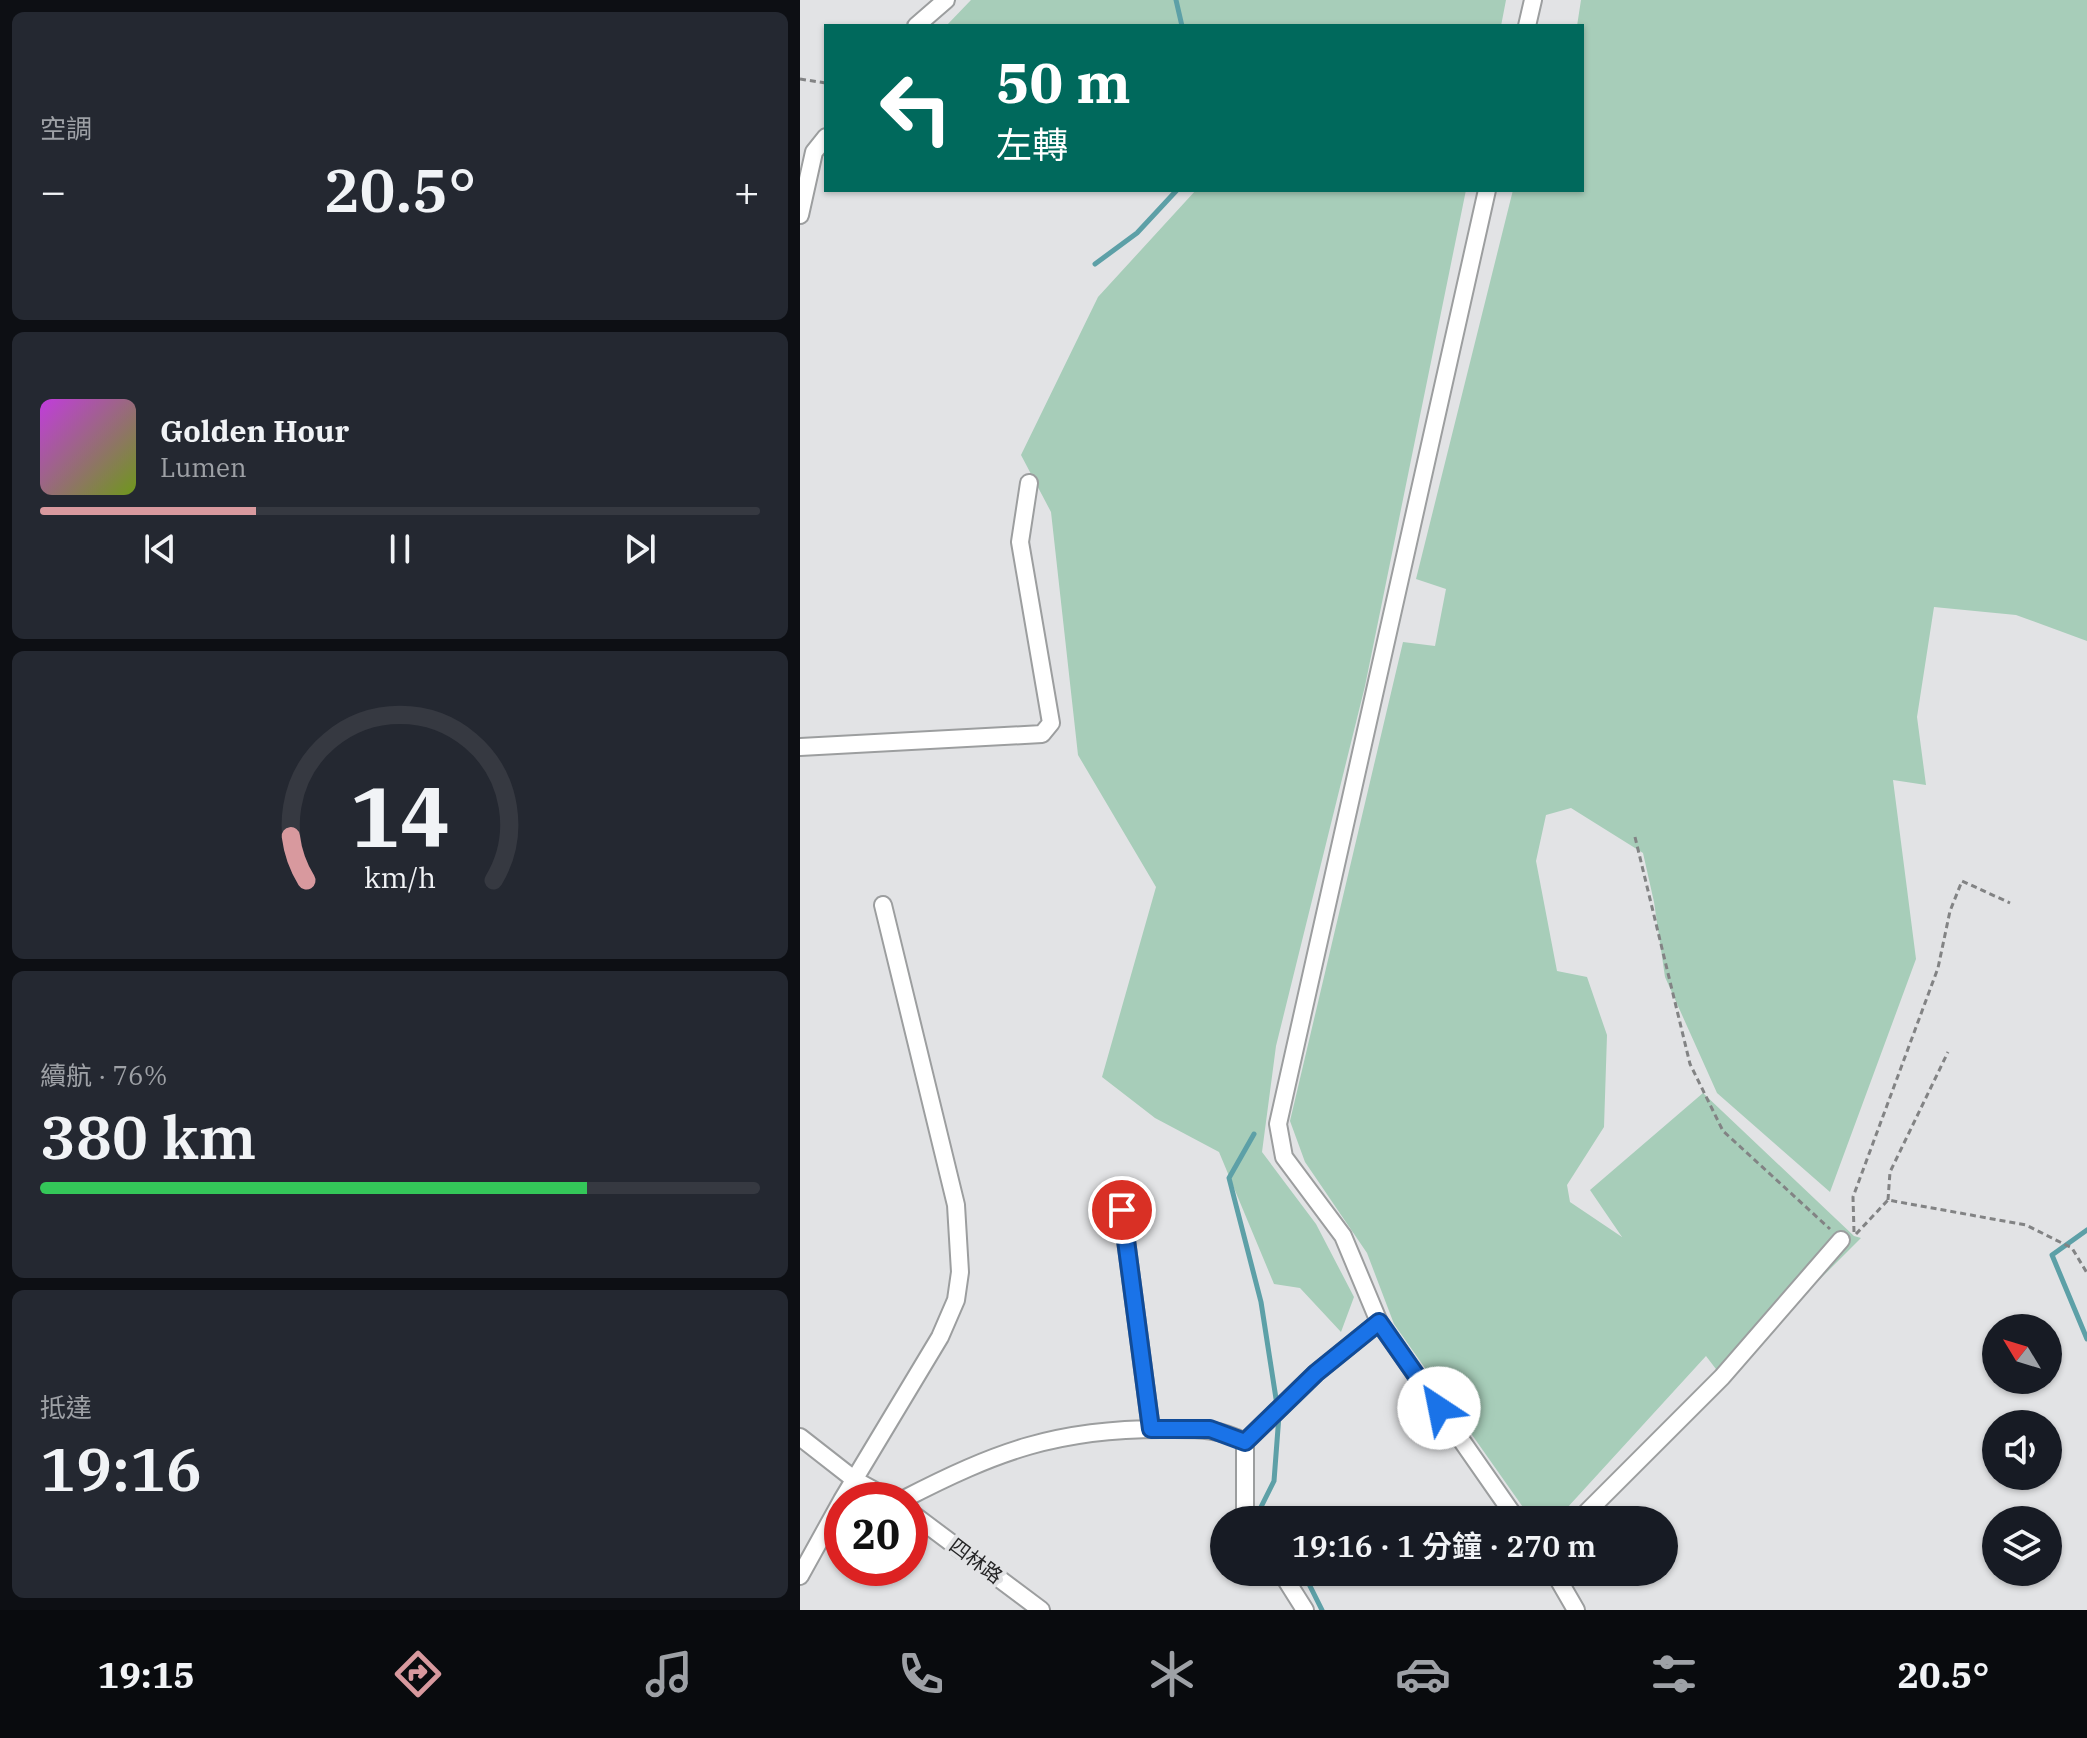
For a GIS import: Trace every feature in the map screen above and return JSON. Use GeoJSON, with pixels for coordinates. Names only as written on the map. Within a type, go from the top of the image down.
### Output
{"type":"FeatureCollection","features":[{"type":"Feature","properties":{"kind":"street"},"geometry":{"type":"LineString","coordinates":[[918,24],[946,0]]}},
{"type":"Feature","properties":{"kind":"street"},"geometry":{"type":"LineString","coordinates":[[1527,24],[1533,0]]}},
{"type":"Feature","properties":{"kind":"street"},"geometry":{"type":"LineString","coordinates":[[800,215],[814,152],[824,140]]}},
{"type":"Feature","properties":{"kind":"street"},"geometry":{"type":"LineString","coordinates":[[1487,192],[1278,1124],[1284,1157],[1343,1236],[1379,1322],[1507,1506]]}},
{"type":"Feature","properties":{"kind":"street"},"geometry":{"type":"LineString","coordinates":[[800,747],[1042,734],[1051,723],[1020,542],[1029,483]]}},
{"type":"Feature","properties":{"kind":"street"},"geometry":{"type":"LineString","coordinates":[[855,1480],[940,1337],[956,1300],[960,1272],[956,1205],[883,905]]}},
{"type":"Feature","properties":{"kind":"street"},"geometry":{"type":"LineString","coordinates":[[1122,1210],[1151,1429]]}},
{"type":"Feature","properties":{"kind":"street"},"geometry":{"type":"LineString","coordinates":[[1593,1506],[1722,1377],[1841,1240]]}},
{"type":"Feature","properties":{"kind":"street"},"geometry":{"type":"LineString","coordinates":[[1245,1506],[1245,1442],[1316,1373],[1379,1322]]}},
{"type":"Feature","properties":{"kind":"street"},"geometry":{"type":"LineString","coordinates":[[928,1486],[970,1464],[1041,1439],[1151,1429],[1210,1429],[1245,1442]]}},
{"type":"Feature","properties":{"kind":"street"},"geometry":{"type":"LineString","coordinates":[[800,1437],[859,1482]]}},
{"type":"Feature","properties":{"kind":"street","name":"四林路"},"geometry":{"type":"LineString","coordinates":[[928,1525],[1041,1610]]}},
{"type":"Feature","properties":{"kind":"street"},"geometry":{"type":"LineString","coordinates":[[800,1576],[824,1533]]}},
{"type":"Feature","properties":{"kind":"street"},"geometry":{"type":"LineString","coordinates":[[1290,1586],[1305,1610]]}},
{"type":"Feature","properties":{"kind":"street"},"geometry":{"type":"LineString","coordinates":[[1562,1586],[1576,1610]]}},
{"type":"Feature","properties":{"kind":"path"},"geometry":{"type":"LineString","coordinates":[[800,79],[824,83]]}},
{"type":"Feature","properties":{"kind":"path"},"geometry":{"type":"LineString","coordinates":[[1635,837],[1690,1064],[1723,1131],[1841,1240]]}},
{"type":"Feature","properties":{"kind":"path"},"geometry":{"type":"LineString","coordinates":[[1948,1052],[1890,1172],[1888,1200],[1854,1236],[1853,1197],[1938,968],[1950,911],[1962,881],[2010,903]]}},
{"type":"Feature","properties":{"kind":"path"},"geometry":{"type":"LineString","coordinates":[[1888,1200],[2026,1225],[2072,1248],[2087,1273]]}},
{"type":"Feature","properties":{"kind":"green space"},"geometry":{"type":"Polygon","coordinates":[[[971,0],[1506,0],[1501,24],[948,24],[971,0]]]}},
{"type":"Feature","properties":{"kind":"green space"},"geometry":{"type":"Polygon","coordinates":[[[1581,0],[2087,0],[2087,641],[2016,615],[1934,607],[1917,717],[1926,785],[1893,780],[1916,959],[1830,1192],[1717,1093],[1665,977],[1643,853],[1571,808],[1546,815],[1536,861],[1557,971],[1587,977],[1607,1035],[1604,1127],[1567,1185],[1570,1202],[1622,1237],[1590,1190],[1703,1093],[1854,1236],[1861,1238],[1722,1377],[1706,1356],[1569,1506],[1522,1506],[1394,1324],[1367,1253],[1305,1162],[1290,1121],[1403,642],[1435,646],[1446,589],[1416,579],[1513,192],[1584,192],[1584,24],[1577,24],[1581,0]]]}},
{"type":"Feature","properties":{"kind":"green space"},"geometry":{"type":"Polygon","coordinates":[[[1194,192],[1466,192],[1365,686],[1276,1046],[1262,1152],[1316,1224],[1354,1297],[1341,1332],[1300,1288],[1274,1284],[1219,1152],[1155,1118],[1102,1077],[1156,887],[1078,755],[1051,512],[1021,455],[1098,297],[1194,192]]]}},
{"type":"Feature","properties":{"kind":"waterway"},"geometry":{"type":"LineString","coordinates":[[1176,0],[1182,24]]}},
{"type":"Feature","properties":{"kind":"waterway"},"geometry":{"type":"LineString","coordinates":[[1095,264],[1137,233],[1175,192]]}},
{"type":"Feature","properties":{"kind":"waterway"},"geometry":{"type":"LineString","coordinates":[[1254,1134],[1229,1178],[1261,1302],[1277,1405]]}},
{"type":"Feature","properties":{"kind":"waterway"},"geometry":{"type":"LineString","coordinates":[[2087,1230],[2052,1255],[2087,1339]]}},
{"type":"Feature","properties":{"kind":"waterway"},"geometry":{"type":"LineString","coordinates":[[1262,1506],[1274,1481],[1279,1415]]}},
{"type":"Feature","properties":{"kind":"waterway"},"geometry":{"type":"LineString","coordinates":[[1310,1586],[1322,1610]]}},
{"type":"Feature","properties":{"kind":"route"},"geometry":{"type":"LineString","coordinates":[[1122,1210],[1151,1429],[1210,1429],[1223,1431],[1245,1442],[1316,1373],[1379,1322],[1439,1408]]}}]}
